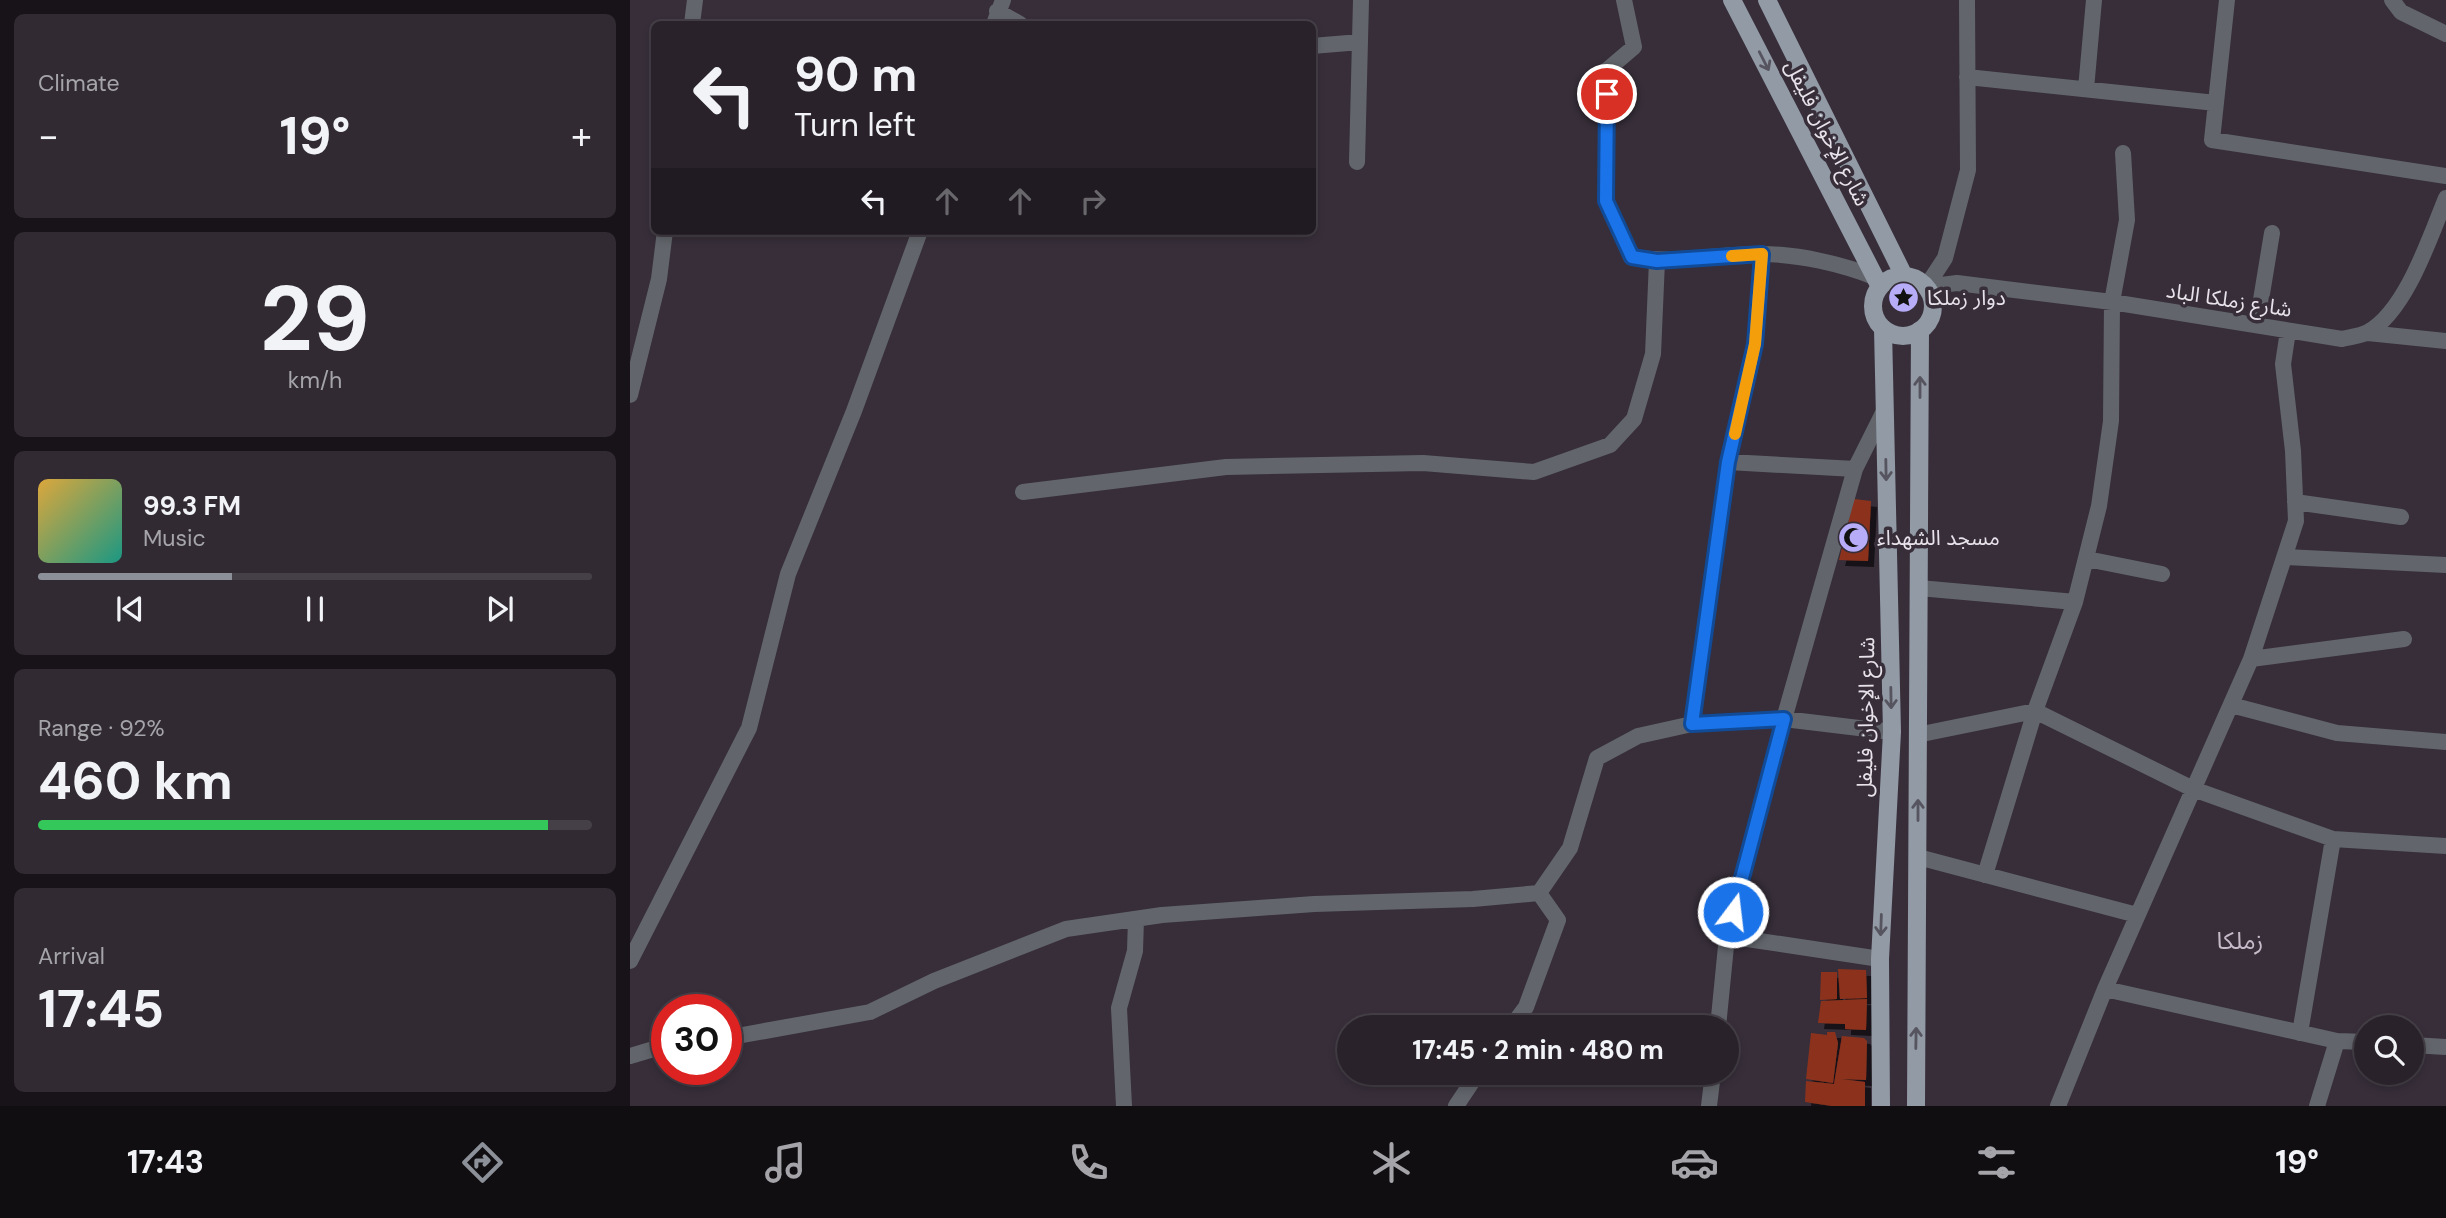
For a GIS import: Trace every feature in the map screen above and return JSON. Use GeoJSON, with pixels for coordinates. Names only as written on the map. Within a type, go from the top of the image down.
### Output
{"type":"FeatureCollection","features":[{"type":"Feature","properties":{"kind":"main road","name":"شارع الإخوان فليفل"},"geometry":{"type":"LineString","coordinates":[[1732,0],[1878,282]]}},
{"type":"Feature","properties":{"kind":"main road","name":"شارع الإخوان فليفل"},"geometry":{"type":"LineString","coordinates":[[1767,0],[1905,276]]}},
{"type":"Feature","properties":{"kind":"main road"},"geometry":{"type":"LineString","coordinates":[[1905,276],[1920,281],[1926,287],[1932,301],[1932,310],[1926,325],[1920,330],[1911,334],[1892,334],[1883,329],[1874,313],[1873,303],[1878,282],[1905,276]]}},
{"type":"Feature","properties":{"kind":"main road","name":"شارع الإخوان فليفل"},"geometry":{"type":"LineString","coordinates":[[1881,1106],[1880,959],[1892,732],[1883,329]]}},
{"type":"Feature","properties":{"kind":"main road"},"geometry":{"type":"LineString","coordinates":[[1916,1106],[1920,330]]}},
{"type":"Feature","properties":{"kind":"street"},"geometry":{"type":"LineString","coordinates":[[692,21],[695,0]]}},
{"type":"Feature","properties":{"kind":"street"},"geometry":{"type":"LineString","coordinates":[[1357,162],[1361,0]]}},
{"type":"Feature","properties":{"kind":"street"},"geometry":{"type":"LineString","coordinates":[[1624,0],[1634,47],[1607,70],[1606,201],[1632,257],[1657,261],[1762,254],[1807,259],[1878,282]]}},
{"type":"Feature","properties":{"kind":"street"},"geometry":{"type":"LineString","coordinates":[[1926,287],[1945,258],[1968,170],[1967,0]]}},
{"type":"Feature","properties":{"kind":"street"},"geometry":{"type":"LineString","coordinates":[[2086,89],[2094,0]]}},
{"type":"Feature","properties":{"kind":"street"},"geometry":{"type":"LineString","coordinates":[[2227,0],[2212,140],[2446,176]]}},
{"type":"Feature","properties":{"kind":"street"},"geometry":{"type":"LineString","coordinates":[[2392,0],[2401,12],[2446,34]]}},
{"type":"Feature","properties":{"kind":"street"},"geometry":{"type":"LineString","coordinates":[[998,12],[1014,21]]}},
{"type":"Feature","properties":{"kind":"street"},"geometry":{"type":"LineString","coordinates":[[1316,46],[1360,43]]}},
{"type":"Feature","properties":{"kind":"street"},"geometry":{"type":"LineString","coordinates":[[1967,77],[2216,103]]}},
{"type":"Feature","properties":{"kind":"street"},"geometry":{"type":"LineString","coordinates":[[1985,875],[2035,711],[2075,602],[2099,506],[2111,421],[2112,302],[2127,220],[2123,153]]}},
{"type":"Feature","properties":{"kind":"street"},"geometry":{"type":"LineString","coordinates":[[2368,332],[2394,308],[2418,265],[2446,198]]}},
{"type":"Feature","properties":{"kind":"street"},"geometry":{"type":"LineString","coordinates":[[2257,324],[2272,233]]}},
{"type":"Feature","properties":{"kind":"street"},"geometry":{"type":"LineString","coordinates":[[630,395],[659,279],[664,235]]}},
{"type":"Feature","properties":{"kind":"street"},"geometry":{"type":"LineString","coordinates":[[630,961],[749,728],[788,574],[854,411],[919,235]]}},
{"type":"Feature","properties":{"kind":"street"},"geometry":{"type":"LineString","coordinates":[[1692,724],[1728,462],[1755,344],[1762,254]]}},
{"type":"Feature","properties":{"kind":"street"},"geometry":{"type":"LineString","coordinates":[[1023,492],[1226,467],[1423,463],[1534,472],[1610,444],[1634,419],[1653,354],[1657,261]]}},
{"type":"Feature","properties":{"kind":"street","name":"شارع زملكا الباد"},"geometry":{"type":"LineString","coordinates":[[1926,287],[1957,282],[2112,302],[2342,339],[2368,332],[2446,341]]}},
{"type":"Feature","properties":{"kind":"street"},"geometry":{"type":"LineString","coordinates":[[2058,1106],[2105,989],[2251,659],[2295,521],[2293,451],[2283,364],[2288,331]]}},
{"type":"Feature","properties":{"kind":"street"},"geometry":{"type":"LineString","coordinates":[[1719,1015],[1727,936],[1784,719],[1855,470],[1885,410]]}},
{"type":"Feature","properties":{"kind":"street"},"geometry":{"type":"LineString","coordinates":[[1728,462],[1855,470]]}},
{"type":"Feature","properties":{"kind":"street"},"geometry":{"type":"LineString","coordinates":[[2295,502],[2401,517]]}},
{"type":"Feature","properties":{"kind":"street"},"geometry":{"type":"LineString","coordinates":[[2284,556],[2446,565]]}},
{"type":"Feature","properties":{"kind":"street"},"geometry":{"type":"LineString","coordinates":[[2087,559],[2162,574]]}},
{"type":"Feature","properties":{"kind":"street"},"geometry":{"type":"LineString","coordinates":[[1919,588],[2075,602]]}},
{"type":"Feature","properties":{"kind":"street"},"geometry":{"type":"LineString","coordinates":[[2251,659],[2404,639]]}},
{"type":"Feature","properties":{"kind":"street"},"geometry":{"type":"LineString","coordinates":[[2231,705],[2337,733],[2446,742]]}},
{"type":"Feature","properties":{"kind":"street"},"geometry":{"type":"LineString","coordinates":[[1917,735],[2035,711],[2193,789],[2333,839],[2446,846]]}},
{"type":"Feature","properties":{"kind":"street"},"geometry":{"type":"LineString","coordinates":[[1539,893],[1570,848],[1597,758],[1638,736],[1692,724],[1784,719],[1892,732]]}},
{"type":"Feature","properties":{"kind":"street"},"geometry":{"type":"LineString","coordinates":[[2300,1033],[2333,839]]}},
{"type":"Feature","properties":{"kind":"street"},"geometry":{"type":"LineString","coordinates":[[1918,858],[2137,915]]}},
{"type":"Feature","properties":{"kind":"street"},"geometry":{"type":"LineString","coordinates":[[742,1035],[870,1012],[934,981],[1066,929],[1162,915],[1314,904],[1473,899],[1539,893]]}},
{"type":"Feature","properties":{"kind":"street"},"geometry":{"type":"LineString","coordinates":[[1520,1015],[1526,1007],[1558,920],[1539,893]]}},
{"type":"Feature","properties":{"kind":"street"},"geometry":{"type":"LineString","coordinates":[[1124,1106],[1119,1008],[1135,951],[1136,919]]}},
{"type":"Feature","properties":{"kind":"street"},"geometry":{"type":"LineString","coordinates":[[1727,936],[1880,959]]}},
{"type":"Feature","properties":{"kind":"street"},"geometry":{"type":"LineString","coordinates":[[2105,989],[2337,1041],[2354,1042]]}},
{"type":"Feature","properties":{"kind":"street"},"geometry":{"type":"LineString","coordinates":[[2317,1106],[2337,1041]]}},
{"type":"Feature","properties":{"kind":"street"},"geometry":{"type":"LineString","coordinates":[[2424,1045],[2446,1046]]}},
{"type":"Feature","properties":{"kind":"street"},"geometry":{"type":"LineString","coordinates":[[630,1056],[651,1050]]}},
{"type":"Feature","properties":{"kind":"street"},"geometry":{"type":"LineString","coordinates":[[1456,1106],[1470,1085]]}},
{"type":"Feature","properties":{"kind":"street"},"geometry":{"type":"LineString","coordinates":[[1709,1106],[1712,1085]]}},
{"type":"Feature","properties":{"kind":"building"},"geometry":{"type":"Polygon","coordinates":[[[1854,499],[1871,501],[1868,561],[1839,560],[1854,499]]]}},
{"type":"Feature","properties":{"kind":"building"},"geometry":{"type":"Polygon","coordinates":[[[1838,969],[1866,970],[1867,998],[1840,999],[1838,969]]]}},
{"type":"Feature","properties":{"kind":"building"},"geometry":{"type":"Polygon","coordinates":[[[1821,972],[1837,972],[1837,999],[1820,1000],[1821,972]]]}},
{"type":"Feature","properties":{"kind":"building"},"geometry":{"type":"Polygon","coordinates":[[[1867,999],[1866,1030],[1845,1029],[1845,1024],[1818,1023],[1821,1001],[1867,999]]]}},
{"type":"Feature","properties":{"kind":"building"},"geometry":{"type":"Polygon","coordinates":[[[1827,1032],[1835,1032],[1838,1043],[1833,1083],[1806,1079],[1811,1033],[1827,1035],[1827,1032]]]}},
{"type":"Feature","properties":{"kind":"building"},"geometry":{"type":"Polygon","coordinates":[[[1842,1036],[1864,1038],[1867,1041],[1866,1080],[1841,1079],[1865,1082],[1865,1106],[1832,1106],[1805,1102],[1806,1081],[1834,1084],[1842,1036]]]}},
{"type":"Feature","properties":{"kind":"slow traffic"},"geometry":{"type":"LineString","coordinates":[[1732,256],[1762,254],[1755,344],[1735,434]]}},
{"type":"Feature","properties":{"kind":"place","name":"دوار زملكا"},"geometry":{"type":"Point","coordinates":[1904,298]}},
{"type":"Feature","properties":{"kind":"place","name":"مسجد الشهداء"},"geometry":{"type":"Point","coordinates":[1854,538]}},
{"type":"Feature","properties":{"kind":"district","name":"زملكا"},"geometry":{"type":"Point","coordinates":[2240,941]}},
{"type":"Feature","properties":{"kind":"route"},"geometry":{"type":"LineString","coordinates":[[1607,94],[1606,201],[1632,257],[1657,261],[1762,254],[1755,344],[1728,462],[1692,724],[1784,719],[1733,912]]}}]}
